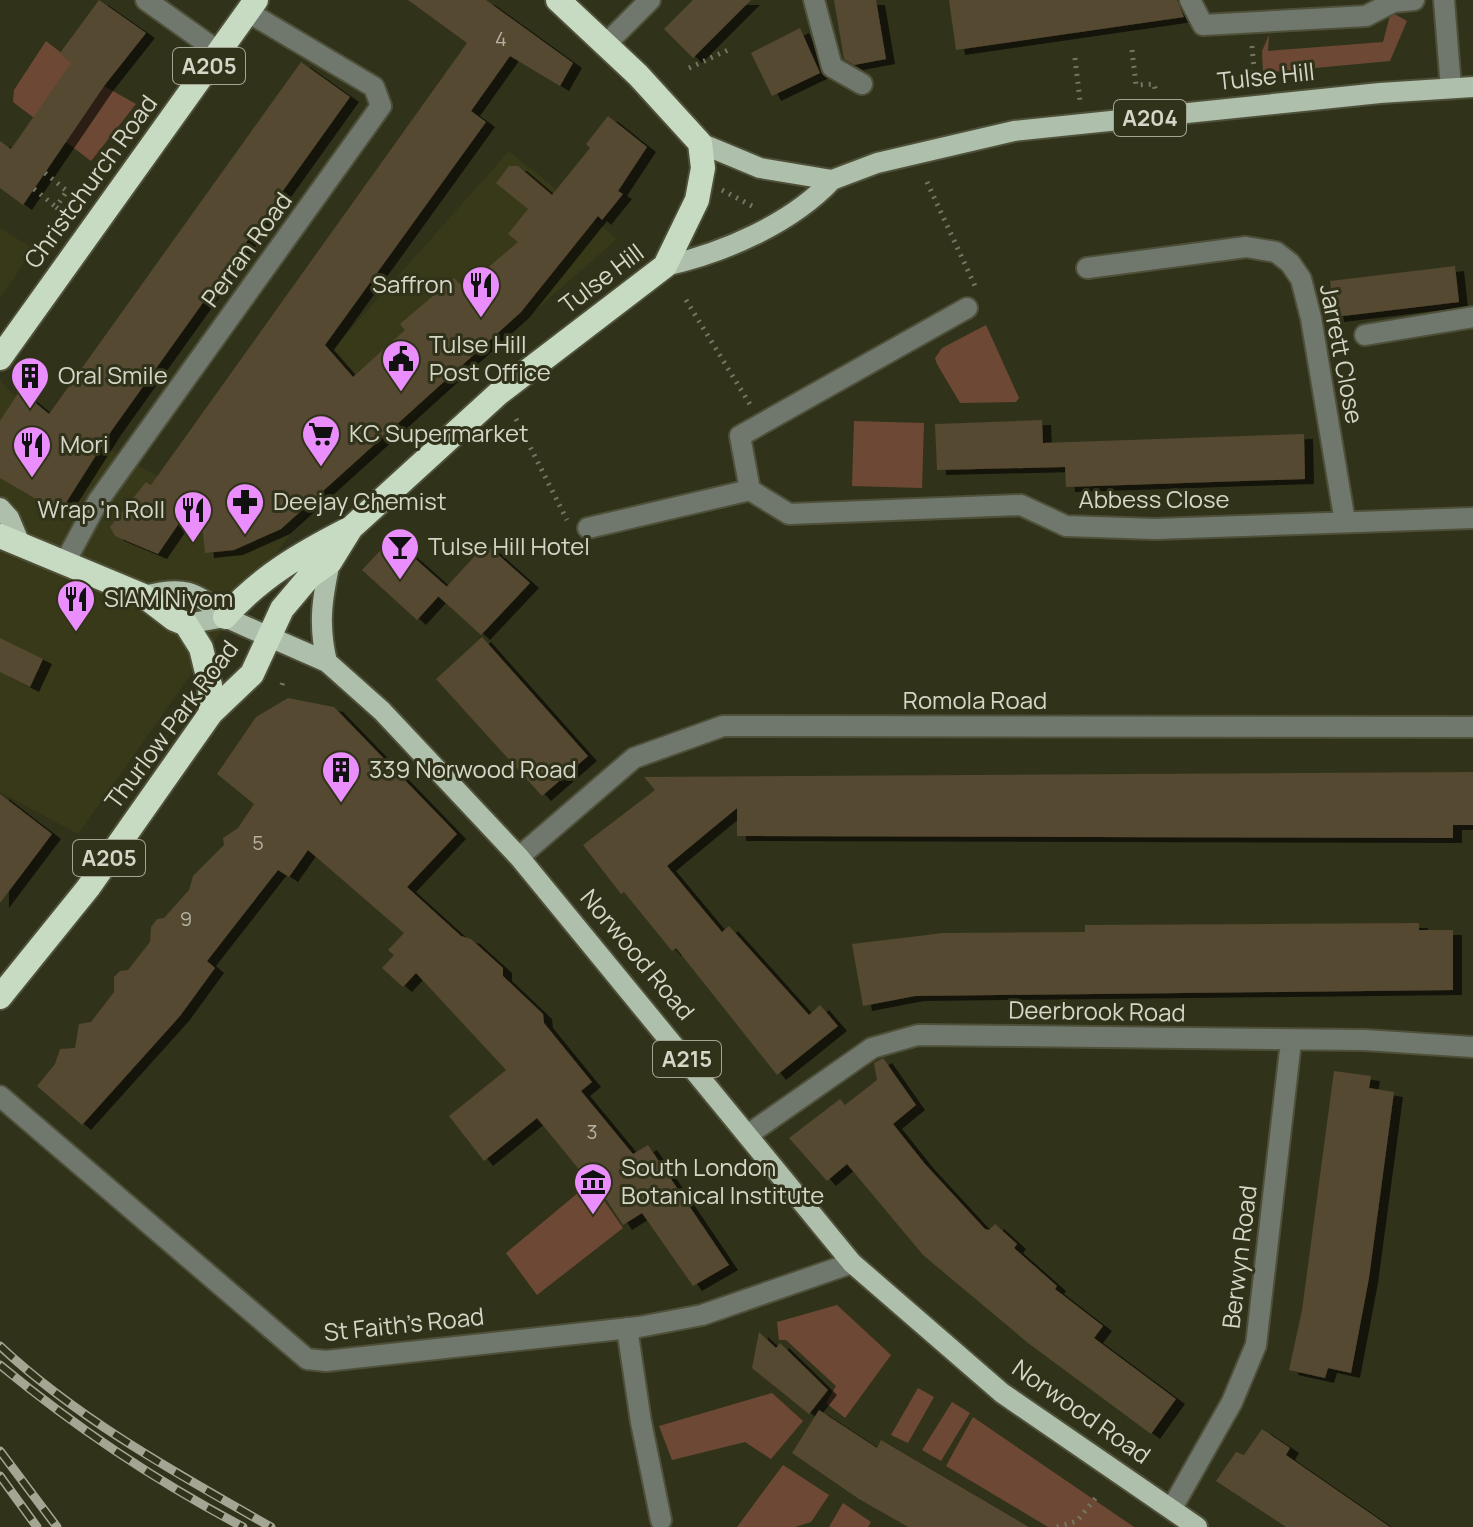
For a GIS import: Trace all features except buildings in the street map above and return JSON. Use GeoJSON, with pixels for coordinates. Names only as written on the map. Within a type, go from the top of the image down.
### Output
{"type":"FeatureCollection","features":[{"type":"Feature","properties":{"kind":"highway"},"geometry":{"type":"LineString","coordinates":[[558,0],[606,44],[700,143]]}},
{"type":"Feature","properties":{"kind":"highway","name":"Christchurch Road"},"geometry":{"type":"LineString","coordinates":[[0,358],[252,6]]}},
{"type":"Feature","properties":{"kind":"highway","name":"A205"},"geometry":{"type":"LineString","coordinates":[[665,266],[697,200],[703,168],[700,143]]}},
{"type":"Feature","properties":{"kind":"highway","name":"Tulse Hill"},"geometry":{"type":"LineString","coordinates":[[270,638],[294,594],[330,562],[351,528],[499,393],[665,266]]}},
{"type":"Feature","properties":{"kind":"highway","name":"A205"},"geometry":{"type":"LineString","coordinates":[[225,617],[241,599],[287,561],[351,528]]}},
{"type":"Feature","properties":{"kind":"highway"},"geometry":{"type":"LineString","coordinates":[[10,540],[144,596],[174,619],[186,624],[201,648],[210,685],[211,713]]}},
{"type":"Feature","properties":{"kind":"highway","name":"Thurlow Park Road"},"geometry":{"type":"LineString","coordinates":[[0,997],[88,888],[211,713],[246,682],[270,638]]}},
{"type":"Feature","properties":{"kind":"main road","name":"Tulse Hill"},"geometry":{"type":"LineString","coordinates":[[665,266],[705,257],[765,227],[815,199],[832,180],[877,163],[1014,131],[1473,87]]}},
{"type":"Feature","properties":{"kind":"main road"},"geometry":{"type":"LineString","coordinates":[[700,143],[760,168],[832,180]]}},
{"type":"Feature","properties":{"kind":"main road"},"geometry":{"type":"LineString","coordinates":[[0,508],[9,518],[10,540]]}},
{"type":"Feature","properties":{"kind":"main road"},"geometry":{"type":"LineString","coordinates":[[327,662],[319,617],[330,562]]}},
{"type":"Feature","properties":{"kind":"main road","name":"Norwood Road"},"geometry":{"type":"LineString","coordinates":[[144,596],[170,589],[188,591],[206,599],[225,617],[327,662],[406,734],[519,857],[852,1263],[1002,1393],[1197,1527]]}},
{"type":"Feature","properties":{"kind":"main road"},"geometry":{"type":"LineString","coordinates":[[186,624],[225,617]]}},
{"type":"Feature","properties":{"kind":"street"},"geometry":{"type":"LineString","coordinates":[[146,0],[219,52]]}},
{"type":"Feature","properties":{"kind":"street"},"geometry":{"type":"LineString","coordinates":[[606,44],[650,0]]}},
{"type":"Feature","properties":{"kind":"street"},"geometry":{"type":"LineString","coordinates":[[814,0],[832,67],[862,84]]}},
{"type":"Feature","properties":{"kind":"street"},"geometry":{"type":"LineString","coordinates":[[1190,0],[1203,25],[1366,16],[1393,2],[1414,0]]}},
{"type":"Feature","properties":{"kind":"street"},"geometry":{"type":"LineString","coordinates":[[1444,0],[1451,88]]}},
{"type":"Feature","properties":{"kind":"street","name":"Perran Road"},"geometry":{"type":"LineString","coordinates":[[64,564],[98,501],[381,106],[374,87],[252,6]]}},
{"type":"Feature","properties":{"kind":"street","name":"Jarrett Close"},"geometry":{"type":"LineString","coordinates":[[1087,268],[1246,247],[1276,252],[1290,263],[1301,279],[1311,318],[1345,522]]}},
{"type":"Feature","properties":{"kind":"street"},"geometry":{"type":"LineString","coordinates":[[588,528],[750,490],[740,436],[967,308]]}},
{"type":"Feature","properties":{"kind":"street"},"geometry":{"type":"LineString","coordinates":[[1365,335],[1473,317]]}},
{"type":"Feature","properties":{"kind":"street","name":"Abbess Close"},"geometry":{"type":"LineString","coordinates":[[750,490],[789,514],[1021,505],[1066,526],[1155,529],[1473,518]]}},
{"type":"Feature","properties":{"kind":"street","name":"Romola Road"},"geometry":{"type":"LineString","coordinates":[[519,857],[634,758],[723,726],[1473,727]]}},
{"type":"Feature","properties":{"kind":"street","name":"Deerbrook Road"},"geometry":{"type":"LineString","coordinates":[[749,1134],[872,1048],[918,1035],[1365,1040],[1473,1047]]}},
{"type":"Feature","properties":{"kind":"street","name":"Berwyn Road"},"geometry":{"type":"LineString","coordinates":[[1172,1508],[1232,1402],[1256,1345],[1291,1041]]}},
{"type":"Feature","properties":{"kind":"street","name":"St Faith's Road"},"geometry":{"type":"LineString","coordinates":[[0,1096],[307,1359],[326,1361],[627,1328],[702,1315],[852,1263]]}},
{"type":"Feature","properties":{"kind":"street"},"geometry":{"type":"LineString","coordinates":[[627,1328],[641,1422],[661,1520]]}},
{"type":"Feature","properties":{"kind":"path"},"geometry":{"type":"LineString","coordinates":[[689,68],[728,50]]}},
{"type":"Feature","properties":{"kind":"path"},"geometry":{"type":"LineString","coordinates":[[1132,50],[1136,85],[1154,84],[1156,92]]}},
{"type":"Feature","properties":{"kind":"path"},"geometry":{"type":"LineString","coordinates":[[1075,58],[1080,103]]}},
{"type":"Feature","properties":{"kind":"path"},"geometry":{"type":"LineString","coordinates":[[45,173],[67,191],[56,207]]}},
{"type":"Feature","properties":{"kind":"path"},"geometry":{"type":"LineString","coordinates":[[927,182],[979,293],[967,308]]}},
{"type":"Feature","properties":{"kind":"path"},"geometry":{"type":"LineString","coordinates":[[34,189],[67,216]]}},
{"type":"Feature","properties":{"kind":"path"},"geometry":{"type":"LineString","coordinates":[[733,193],[752,206]]}},
{"type":"Feature","properties":{"kind":"path"},"geometry":{"type":"LineString","coordinates":[[686,300],[762,424]]}},
{"type":"Feature","properties":{"kind":"path"},"geometry":{"type":"LineString","coordinates":[[516,419],[575,536],[588,528]]}},
{"type":"Feature","properties":{"kind":"path"},"geometry":{"type":"LineString","coordinates":[[282,685],[284,678]]}},
{"type":"Feature","properties":{"kind":"path"},"geometry":{"type":"LineString","coordinates":[[1057,1527],[1077,1521],[1098,1495]]}},
{"type":"Feature","properties":{"kind":"shaded area"},"geometry":{"type":"Polygon","coordinates":[[[1391,12],[1407,21],[1390,61],[1263,73],[1262,51],[1269,35],[1268,51],[1383,42],[1391,12]]]}},
{"type":"Feature","properties":{"kind":"shaded area"},"geometry":{"type":"Polygon","coordinates":[[[46,41],[104,86],[136,104],[91,161],[13,102],[14,90],[46,41]]]}},
{"type":"Feature","properties":{"kind":"shaded area"},"geometry":{"type":"Polygon","coordinates":[[[509,151],[617,239],[308,509],[78,834],[0,792],[0,380],[12,393],[199,500],[509,151]]]}},
{"type":"Feature","properties":{"kind":"shaded area"},"geometry":{"type":"Polygon","coordinates":[[[0,228],[34,249],[0,298],[0,228]]]}},
{"type":"Feature","properties":{"kind":"shaded area"},"geometry":{"type":"Polygon","coordinates":[[[986,325],[1019,398],[1016,402],[960,403],[937,364],[935,358],[942,348],[986,325]]]}},
{"type":"Feature","properties":{"kind":"shaded area"},"geometry":{"type":"Polygon","coordinates":[[[854,421],[924,423],[922,488],[852,486],[854,421]]]}},
{"type":"Feature","properties":{"kind":"shaded area"},"geometry":{"type":"Polygon","coordinates":[[[591,1182],[623,1228],[537,1295],[506,1253],[591,1182]]]}},
{"type":"Feature","properties":{"kind":"shaded area"},"geometry":{"type":"Polygon","coordinates":[[[837,1305],[891,1355],[845,1418],[826,1403],[836,1386],[786,1340],[779,1340],[777,1322],[837,1305]]]}},
{"type":"Feature","properties":{"kind":"shaded area"},"geometry":{"type":"Polygon","coordinates":[[[918,1388],[934,1397],[908,1443],[891,1435],[918,1388]]]}},
{"type":"Feature","properties":{"kind":"shaded area"},"geometry":{"type":"Polygon","coordinates":[[[772,1393],[803,1421],[771,1459],[745,1442],[672,1460],[659,1426],[772,1393]]]}},
{"type":"Feature","properties":{"kind":"shaded area"},"geometry":{"type":"Polygon","coordinates":[[[952,1402],[970,1413],[941,1461],[922,1450],[952,1402]]]}},
{"type":"Feature","properties":{"kind":"shaded area"},"geometry":{"type":"Polygon","coordinates":[[[973,1417],[1134,1527],[1048,1527],[946,1466],[973,1417]]]}},
{"type":"Feature","properties":{"kind":"shaded area"},"geometry":{"type":"Polygon","coordinates":[[[783,1465],[829,1495],[811,1522],[795,1527],[737,1527],[783,1465]]]}},
{"type":"Feature","properties":{"kind":"shaded area"},"geometry":{"type":"Polygon","coordinates":[[[843,1503],[871,1522],[868,1527],[829,1527],[843,1503]]]}},
{"type":"Feature","properties":{"kind":"railway"},"geometry":{"type":"LineString","coordinates":[[0,1346],[96,1422],[271,1527]]}},
{"type":"Feature","properties":{"kind":"railway"},"geometry":{"type":"LineString","coordinates":[[0,1365],[117,1452],[243,1527]]}},
{"type":"Feature","properties":{"kind":"railway"},"geometry":{"type":"LineString","coordinates":[[0,1451],[57,1527]]}},
{"type":"Feature","properties":{"kind":"railway"},"geometry":{"type":"LineString","coordinates":[[0,1476],[37,1527]]}},
{"type":"Feature","properties":{"kind":"place","name":"Saffron"},"geometry":{"type":"Point","coordinates":[481,319]}},
{"type":"Feature","properties":{"kind":"place","name":"Tulse Hill Post Office"},"geometry":{"type":"Point","coordinates":[401,393]}},
{"type":"Feature","properties":{"kind":"place","name":"Oral Smile"},"geometry":{"type":"Point","coordinates":[30,410]}},
{"type":"Feature","properties":{"kind":"place","name":"KC Supermarket"},"geometry":{"type":"Point","coordinates":[321,468]}},
{"type":"Feature","properties":{"kind":"place","name":"Mori"},"geometry":{"type":"Point","coordinates":[32,479]}},
{"type":"Feature","properties":{"kind":"place","name":"Deejay Chemist"},"geometry":{"type":"Point","coordinates":[245,536]}},
{"type":"Feature","properties":{"kind":"place","name":"Wrap 'n Roll"},"geometry":{"type":"Point","coordinates":[193,544]}},
{"type":"Feature","properties":{"kind":"place","name":"Tulse Hill Hotel"},"geometry":{"type":"Point","coordinates":[400,581]}},
{"type":"Feature","properties":{"kind":"place","name":"SIAM Niyom"},"geometry":{"type":"Point","coordinates":[76,633]}},
{"type":"Feature","properties":{"kind":"place","name":"339 Norwood Road"},"geometry":{"type":"Point","coordinates":[341,804]}},
{"type":"Feature","properties":{"kind":"place","name":"South London Botanical Institute"},"geometry":{"type":"Point","coordinates":[593,1216]}}]}
